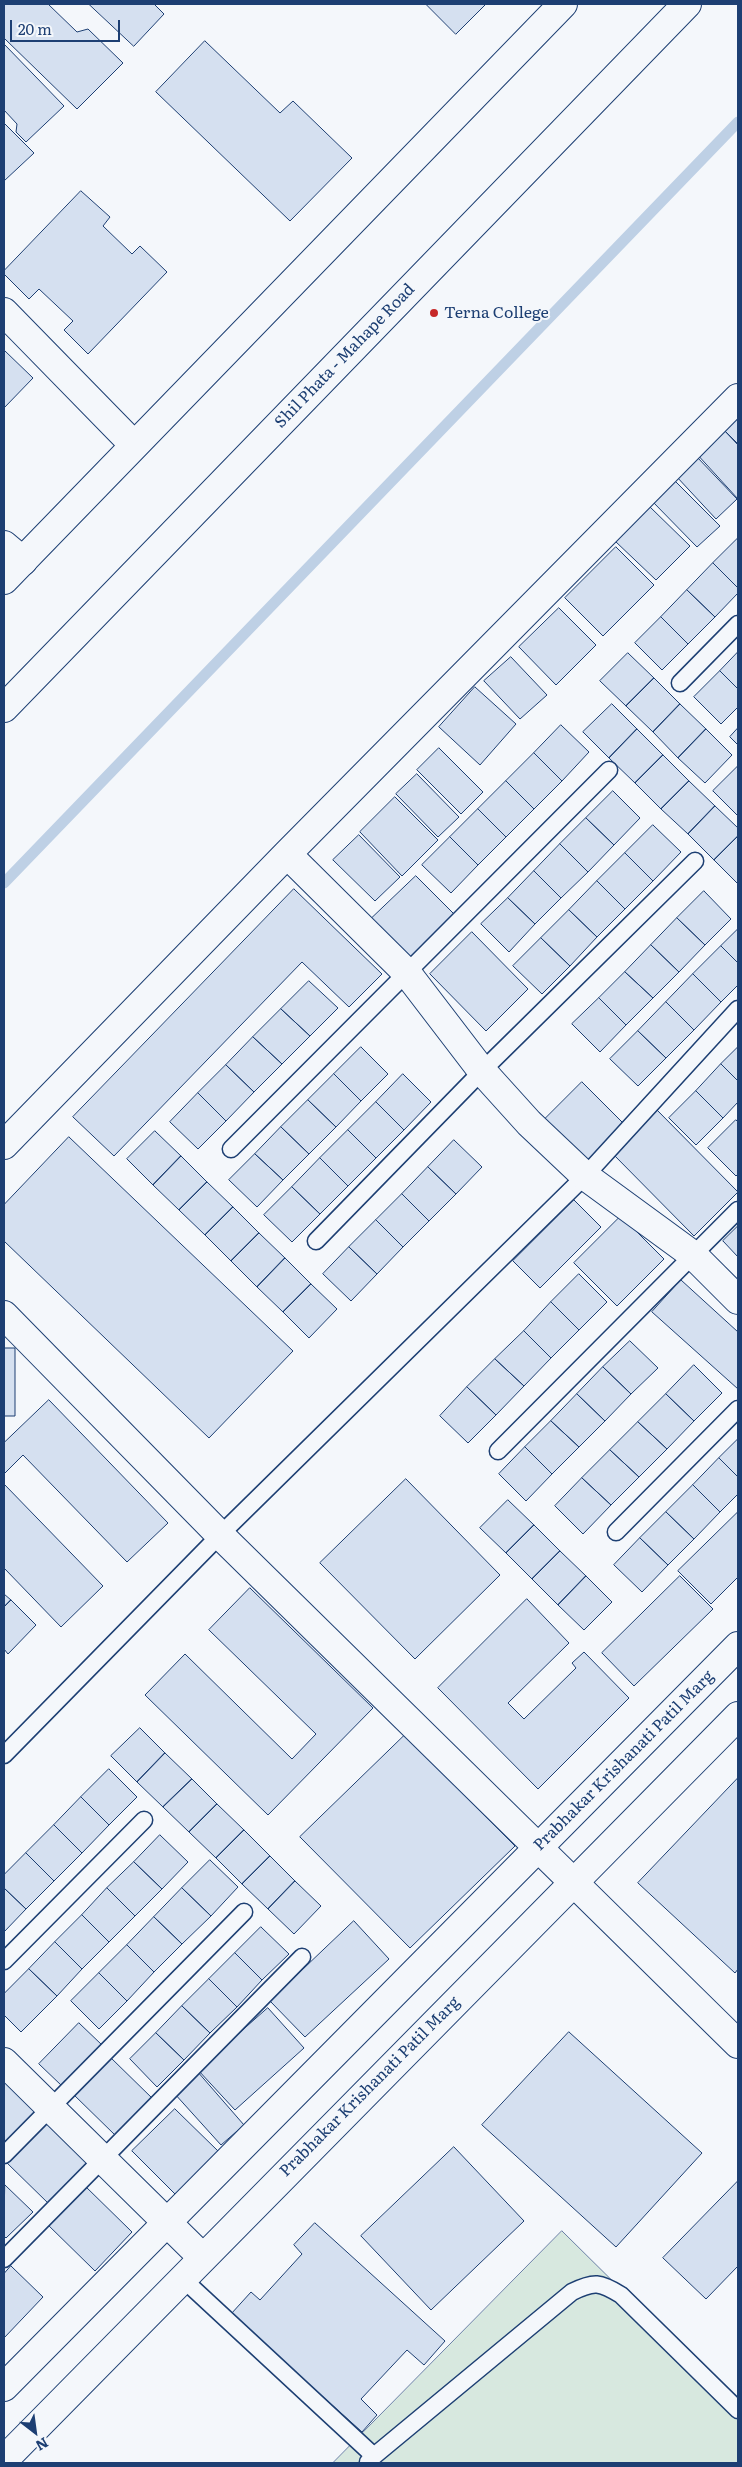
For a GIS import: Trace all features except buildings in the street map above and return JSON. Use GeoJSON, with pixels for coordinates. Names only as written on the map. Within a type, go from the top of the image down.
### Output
{"type":"FeatureCollection","features":[{"type":"Feature","properties":{"kind":"street"},"geometry":{"type":"LineString","coordinates":[[4,580],[13,553],[134,445],[563,4]]}},
{"type":"Feature","properties":{"kind":"street","name":"Shil Phata - Mahape Road"},"geometry":{"type":"LineString","coordinates":[[4,708],[687,4]]}},
{"type":"Feature","properties":{"kind":"street"},"geometry":{"type":"LineString","coordinates":[[4,312],[134,445]]}},
{"type":"Feature","properties":{"kind":"street"},"geometry":{"type":"LineString","coordinates":[[4,1146],[287,854],[738,398]]}},
{"type":"Feature","properties":{"kind":"street"},"geometry":{"type":"LineString","coordinates":[[287,854],[407,972],[482,1071],[529,1123],[584,1176],[693,1255],[738,1300]]}},
{"type":"Feature","properties":{"kind":"street"},"geometry":{"type":"LineString","coordinates":[[4,1315],[220,1535],[738,2044]]}},
{"type":"Feature","properties":{"kind":"street","name":"Prabhakar Krishanati Patil Marg"},"geometry":{"type":"LineString","coordinates":[[4,2387],[738,1646]]}},
{"type":"Feature","properties":{"kind":"street","name":"Prabhakar Krishanati Patil Marg"},"geometry":{"type":"LineString","coordinates":[[4,2460],[183,2279],[202,2257],[738,1716]]}},
{"type":"Feature","properties":{"kind":"street"},"geometry":{"type":"LineString","coordinates":[[4,2062],[101,2160],[202,2257]]}},
{"type":"Feature","properties":{"kind":"lane"},"geometry":{"type":"LineString","coordinates":[[680,683],[738,624]]}},
{"type":"Feature","properties":{"kind":"lane"},"geometry":{"type":"LineString","coordinates":[[231,1149],[609,770]]}},
{"type":"Feature","properties":{"kind":"lane"},"geometry":{"type":"LineString","coordinates":[[316,1241],[482,1071],[695,861]]}},
{"type":"Feature","properties":{"kind":"lane"},"geometry":{"type":"LineString","coordinates":[[4,1755],[220,1535],[584,1176],[738,1009]]}},
{"type":"Feature","properties":{"kind":"lane"},"geometry":{"type":"LineString","coordinates":[[498,1451],[738,1210]]}},
{"type":"Feature","properties":{"kind":"lane"},"geometry":{"type":"LineString","coordinates":[[616,1532],[738,1409]]}},
{"type":"Feature","properties":{"kind":"lane"},"geometry":{"type":"LineString","coordinates":[[4,1961],[144,1820]]}},
{"type":"Feature","properties":{"kind":"lane"},"geometry":{"type":"LineString","coordinates":[[4,2155],[244,1912]]}},
{"type":"Feature","properties":{"kind":"lane"},"geometry":{"type":"LineString","coordinates":[[4,2259],[302,1957]]}},
{"type":"Feature","properties":{"kind":"lane"},"geometry":{"type":"LineString","coordinates":[[183,2279],[371,2460],[572,2292],[589,2283],[605,2285],[621,2295],[738,2410]]}},
{"type":"Feature","properties":{"kind":"shaded area"},"geometry":{"type":"Polygon","coordinates":[[[562,2231],[738,2405],[738,2463],[333,2463],[562,2231]]]}},
{"type":"Feature","properties":{"kind":"waterway"},"geometry":{"type":"LineString","coordinates":[[4,883],[738,122]]}},
{"type":"Feature","properties":{"kind":"place","name":"Terna College"},"geometry":{"type":"Point","coordinates":[434,313]}}]}
